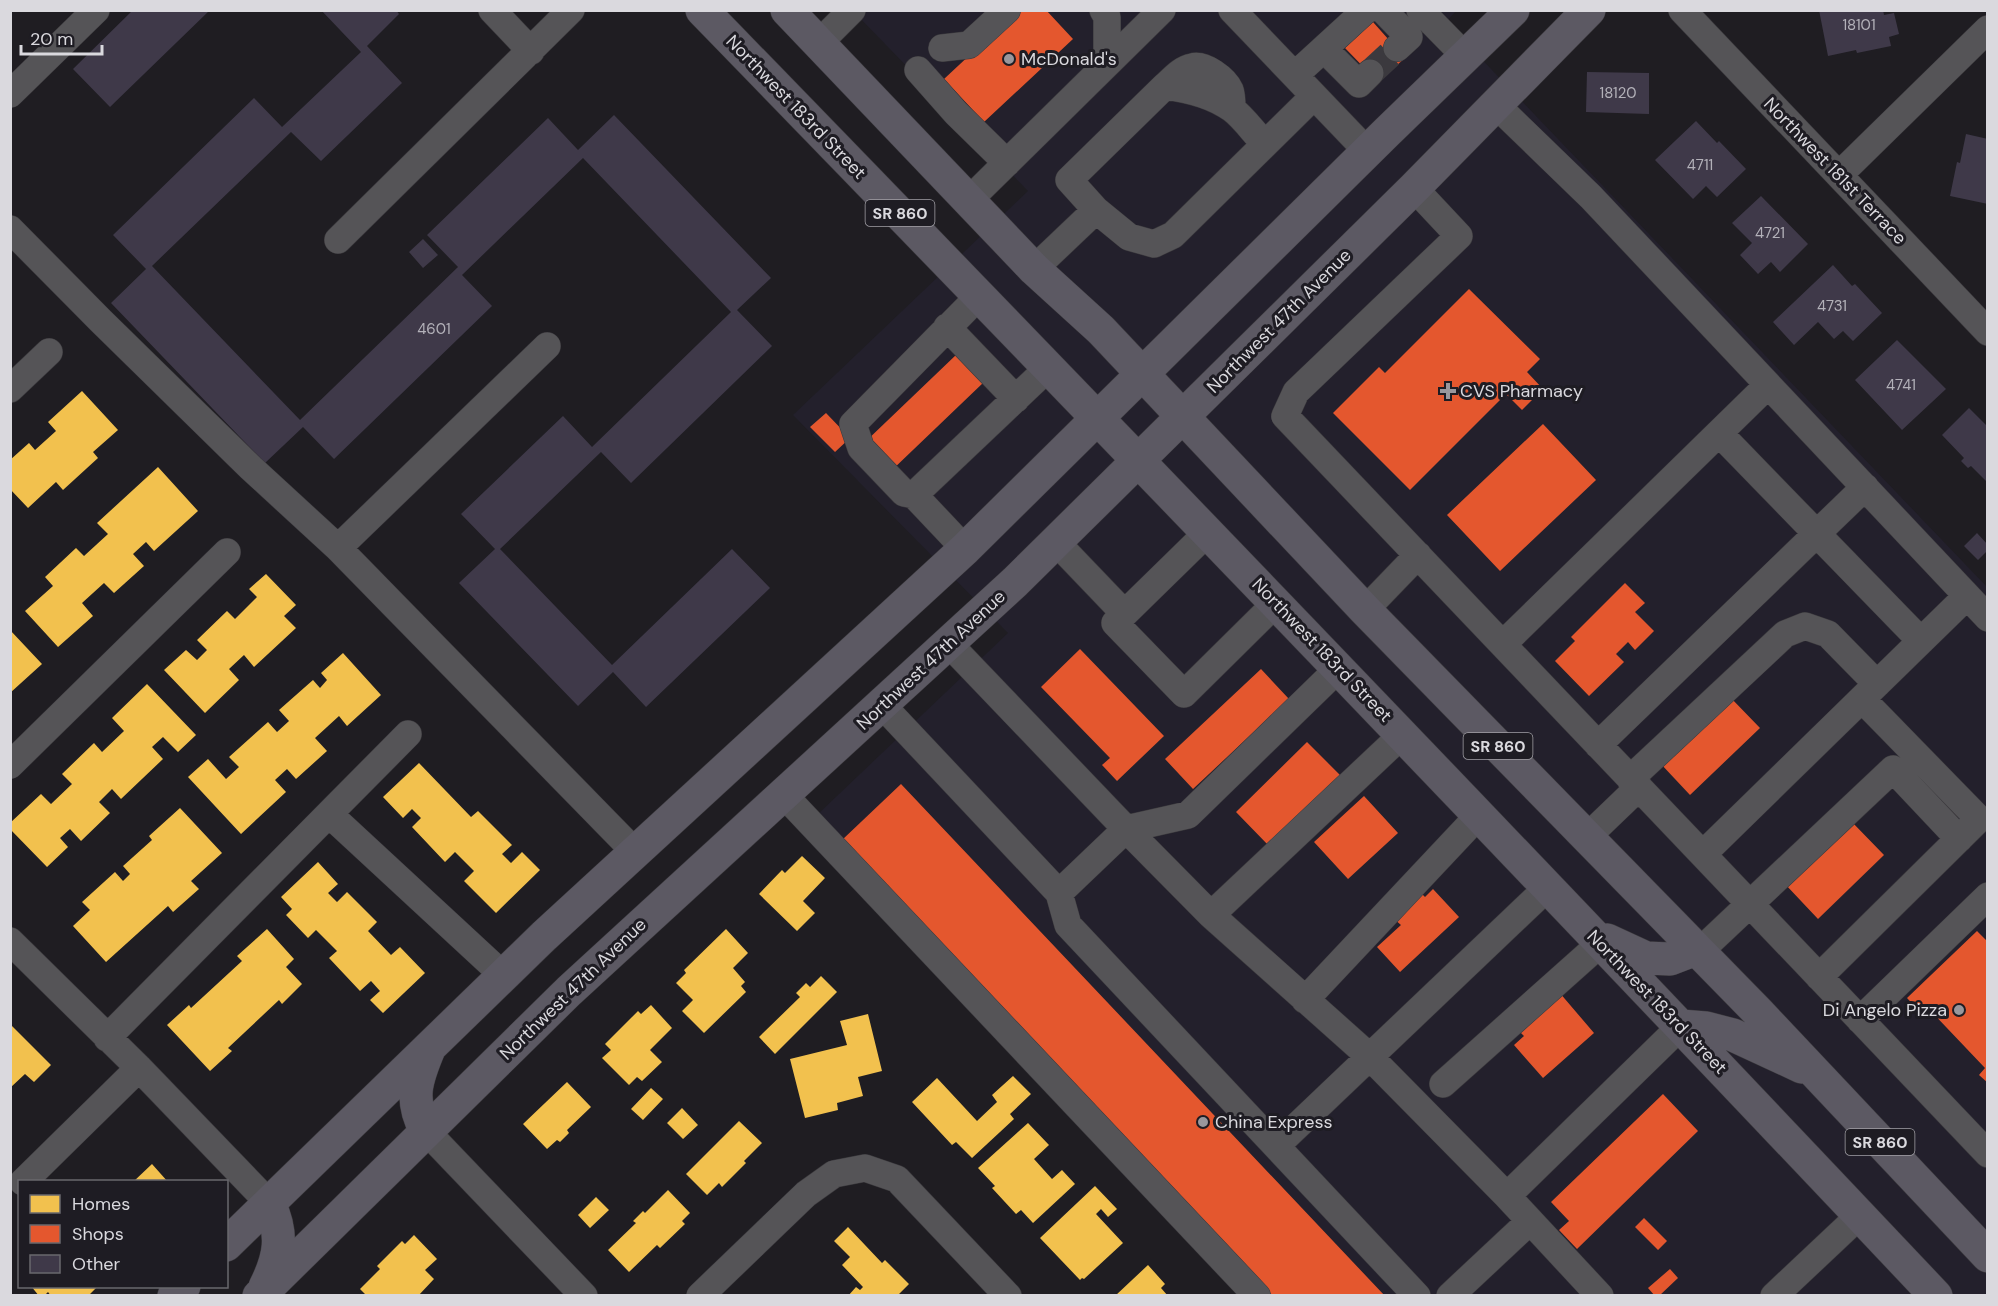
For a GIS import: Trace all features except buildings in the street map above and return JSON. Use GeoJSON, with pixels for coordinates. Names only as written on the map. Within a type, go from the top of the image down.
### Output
{"type":"FeatureCollection","features":[{"type":"Feature","properties":{"kind":"main road","name":"Northwest 183rd Street"},"geometry":{"type":"LineString","coordinates":[[702,10],[1139,460],[1936,1296]]}},
{"type":"Feature","properties":{"kind":"main road","name":"SR 860"},"geometry":{"type":"LineString","coordinates":[[787,10],[1034,268],[1101,330],[1365,610],[1697,950],[1988,1256]]}},
{"type":"Feature","properties":{"kind":"main road"},"geometry":{"type":"LineString","coordinates":[[228,1243],[503,975],[965,549],[1141,373],[1513,10]]}},
{"type":"Feature","properties":{"kind":"main road","name":"Northwest 47th Avenue"},"geometry":{"type":"LineString","coordinates":[[261,1293],[578,983],[949,644],[1056,542],[1414,188],[1589,10]]}},
{"type":"Feature","properties":{"kind":"main road"},"geometry":{"type":"LineString","coordinates":[[1597,938],[1646,958],[1670,959],[1697,950]]}},
{"type":"Feature","properties":{"kind":"main road"},"geometry":{"type":"LineString","coordinates":[[1681,1026],[1706,1028],[1733,1035],[1817,1075]]}},
{"type":"Feature","properties":{"kind":"main road"},"geometry":{"type":"LineString","coordinates":[[426,1131],[418,1117],[415,1099],[416,1085],[431,1044]]}},
{"type":"Feature","properties":{"kind":"main road"},"geometry":{"type":"LineString","coordinates":[[261,1293],[273,1271],[278,1245],[276,1219],[269,1203]]}},
{"type":"Feature","properties":{"kind":"street"},"geometry":{"type":"LineString","coordinates":[[10,94],[96,10]]}},
{"type":"Feature","properties":{"kind":"street"},"geometry":{"type":"LineString","coordinates":[[492,10],[531,51]]}},
{"type":"Feature","properties":{"kind":"street"},"geometry":{"type":"LineString","coordinates":[[338,240],[571,10]]}},
{"type":"Feature","properties":{"kind":"street"},"geometry":{"type":"LineString","coordinates":[[818,44],[852,10]]}},
{"type":"Feature","properties":{"kind":"street"},"geometry":{"type":"LineString","coordinates":[[942,48],[969,45],[1007,10]]}},
{"type":"Feature","properties":{"kind":"street"},"geometry":{"type":"LineString","coordinates":[[1103,10],[1107,16],[1107,64]]}},
{"type":"Feature","properties":{"kind":"street"},"geometry":{"type":"LineString","coordinates":[[1296,75],[1366,10]]}},
{"type":"Feature","properties":{"kind":"street"},"geometry":{"type":"LineString","coordinates":[[1383,10],[1409,37],[1397,48]]}},
{"type":"Feature","properties":{"kind":"street"},"geometry":{"type":"LineString","coordinates":[[1420,10],[1465,56]]}},
{"type":"Feature","properties":{"kind":"street","name":"Northwest 181st Terrace"},"geometry":{"type":"LineString","coordinates":[[1682,10],[1988,332]]}},
{"type":"Feature","properties":{"kind":"street"},"geometry":{"type":"LineString","coordinates":[[969,200],[1156,13]]}},
{"type":"Feature","properties":{"kind":"street"},"geometry":{"type":"LineString","coordinates":[[1239,13],[1367,151]]}},
{"type":"Feature","properties":{"kind":"street"},"geometry":{"type":"LineString","coordinates":[[1840,174],[1988,29]]}},
{"type":"Feature","properties":{"kind":"street"},"geometry":{"type":"LineString","coordinates":[[1324,49],[1359,84],[1370,74]]}},
{"type":"Feature","properties":{"kind":"street"},"geometry":{"type":"LineString","coordinates":[[918,70],[956,113],[1006,163]]}},
{"type":"Feature","properties":{"kind":"street"},"geometry":{"type":"LineString","coordinates":[[1265,144],[1232,109],[1204,94],[1165,86],[1068,180],[1096,210],[1129,237],[1154,244],[1173,235],[1314,96]]}},
{"type":"Feature","properties":{"kind":"street"},"geometry":{"type":"LineString","coordinates":[[1496,105],[1591,197],[1988,618]]}},
{"type":"Feature","properties":{"kind":"street"},"geometry":{"type":"LineString","coordinates":[[1414,188],[1459,236],[1296,392],[1285,416],[1987,1152]]}},
{"type":"Feature","properties":{"kind":"street"},"geometry":{"type":"LineString","coordinates":[[1034,268],[1096,210]]}},
{"type":"Feature","properties":{"kind":"street"},"geometry":{"type":"LineString","coordinates":[[10,229],[251,468],[338,549],[635,852]]}},
{"type":"Feature","properties":{"kind":"street"},"geometry":{"type":"LineString","coordinates":[[965,549],[914,495],[904,493],[861,448],[853,424],[980,295]]}},
{"type":"Feature","properties":{"kind":"street"},"geometry":{"type":"LineString","coordinates":[[947,327],[1016,399]]}},
{"type":"Feature","properties":{"kind":"street"},"geometry":{"type":"LineString","coordinates":[[338,549],[546,346]]}},
{"type":"Feature","properties":{"kind":"street"},"geometry":{"type":"LineString","coordinates":[[10,389],[49,352]]}},
{"type":"Feature","properties":{"kind":"street"},"geometry":{"type":"LineString","coordinates":[[914,495],[1049,368]]}},
{"type":"Feature","properties":{"kind":"street"},"geometry":{"type":"LineString","coordinates":[[1503,644],[1768,385]]}},
{"type":"Feature","properties":{"kind":"street"},"geometry":{"type":"LineString","coordinates":[[1719,433],[1921,641]]}},
{"type":"Feature","properties":{"kind":"street"},"geometry":{"type":"LineString","coordinates":[[1598,745],[1865,487]]}},
{"type":"Feature","properties":{"kind":"street"},"geometry":{"type":"LineString","coordinates":[[1208,532],[1115,623],[1184,693],[1276,603]]}},
{"type":"Feature","properties":{"kind":"street"},"geometry":{"type":"LineString","coordinates":[[1056,542],[1124,613]]}},
{"type":"Feature","properties":{"kind":"street"},"geometry":{"type":"LineString","coordinates":[[10,765],[227,552]]}},
{"type":"Feature","properties":{"kind":"street"},"geometry":{"type":"LineString","coordinates":[[1365,610],[1418,555]]}},
{"type":"Feature","properties":{"kind":"street"},"geometry":{"type":"LineString","coordinates":[[1703,854],[1967,596]]}},
{"type":"Feature","properties":{"kind":"street"},"geometry":{"type":"LineString","coordinates":[[1587,837],[1635,783],[1785,633],[1805,626],[1828,634],[1869,692],[1979,819],[1819,977]]}},
{"type":"Feature","properties":{"kind":"street"},"geometry":{"type":"LineString","coordinates":[[949,644],[1211,915],[1370,1057],[1507,1196],[1600,1296]]}},
{"type":"Feature","properties":{"kind":"street"},"geometry":{"type":"LineString","coordinates":[[1059,893],[1126,829],[1188,815],[1339,669]]}},
{"type":"Feature","properties":{"kind":"street"},"geometry":{"type":"LineString","coordinates":[[882,705],[1059,893],[1068,925],[1417,1296]]}},
{"type":"Feature","properties":{"kind":"street"},"geometry":{"type":"LineString","coordinates":[[106,1038],[408,734]]}},
{"type":"Feature","properties":{"kind":"street"},"geometry":{"type":"LineString","coordinates":[[1211,915],[1402,735]]}},
{"type":"Feature","properties":{"kind":"street"},"geometry":{"type":"LineString","coordinates":[[1697,950],[1750,904],[1893,769],[1959,839]]}},
{"type":"Feature","properties":{"kind":"street"},"geometry":{"type":"LineString","coordinates":[[784,795],[1257,1296]]}},
{"type":"Feature","properties":{"kind":"street"},"geometry":{"type":"LineString","coordinates":[[328,814],[503,975]]}},
{"type":"Feature","properties":{"kind":"street"},"geometry":{"type":"LineString","coordinates":[[1305,1000],[1479,815]]}},
{"type":"Feature","properties":{"kind":"street"},"geometry":{"type":"LineString","coordinates":[[1276,1146],[1548,887]]}},
{"type":"Feature","properties":{"kind":"street"},"geometry":{"type":"LineString","coordinates":[[1860,1020],[1988,896]]}},
{"type":"Feature","properties":{"kind":"street"},"geometry":{"type":"LineString","coordinates":[[1885,996],[1901,992],[1976,924],[1988,926]]}},
{"type":"Feature","properties":{"kind":"street"},"geometry":{"type":"LineString","coordinates":[[1443,1084],[1597,938]]}},
{"type":"Feature","properties":{"kind":"street"},"geometry":{"type":"LineString","coordinates":[[10,941],[106,1038],[140,1068],[269,1203]]}},
{"type":"Feature","properties":{"kind":"street"},"geometry":{"type":"LineString","coordinates":[[1507,1196],[1681,1026]]}},
{"type":"Feature","properties":{"kind":"street"},"geometry":{"type":"LineString","coordinates":[[25,1180],[140,1068]]}},
{"type":"Feature","properties":{"kind":"street"},"geometry":{"type":"LineString","coordinates":[[426,1131],[584,1296]]}},
{"type":"Feature","properties":{"kind":"street"},"geometry":{"type":"LineString","coordinates":[[700,1296],[806,1194],[834,1174],[865,1168],[897,1179],[1008,1296]]}},
{"type":"Feature","properties":{"kind":"street"},"geometry":{"type":"LineString","coordinates":[[1774,1296],[1860,1215]]}},
{"type":"Feature","properties":{"kind":"street"},"geometry":{"type":"LineString","coordinates":[[1450,1296],[1530,1221]]}},
{"type":"Feature","properties":{"kind":"shaded area"},"geometry":{"type":"Polygon","coordinates":[[[853,11],[1456,11],[1446,22],[1987,587],[1987,1295],[1269,1295],[816,816],[1008,633],[793,415],[1028,191],[853,11]]]}},
{"type":"Feature","properties":{"kind":"tunnel"},"geometry":{"type":"LineString","coordinates":[[1370,73],[1397,48]]}},
{"type":"Feature","properties":{"kind":"place","name":"McDonald's"},"geometry":{"type":"Point","coordinates":[1009,59]}},
{"type":"Feature","properties":{"kind":"place","name":"CVS Pharmacy"},"geometry":{"type":"Point","coordinates":[1448,391]}},
{"type":"Feature","properties":{"kind":"place","name":"Di Angelo Pizza"},"geometry":{"type":"Point","coordinates":[1959,1010]}},
{"type":"Feature","properties":{"kind":"place","name":"China Express"},"geometry":{"type":"Point","coordinates":[1203,1122]}}]}
